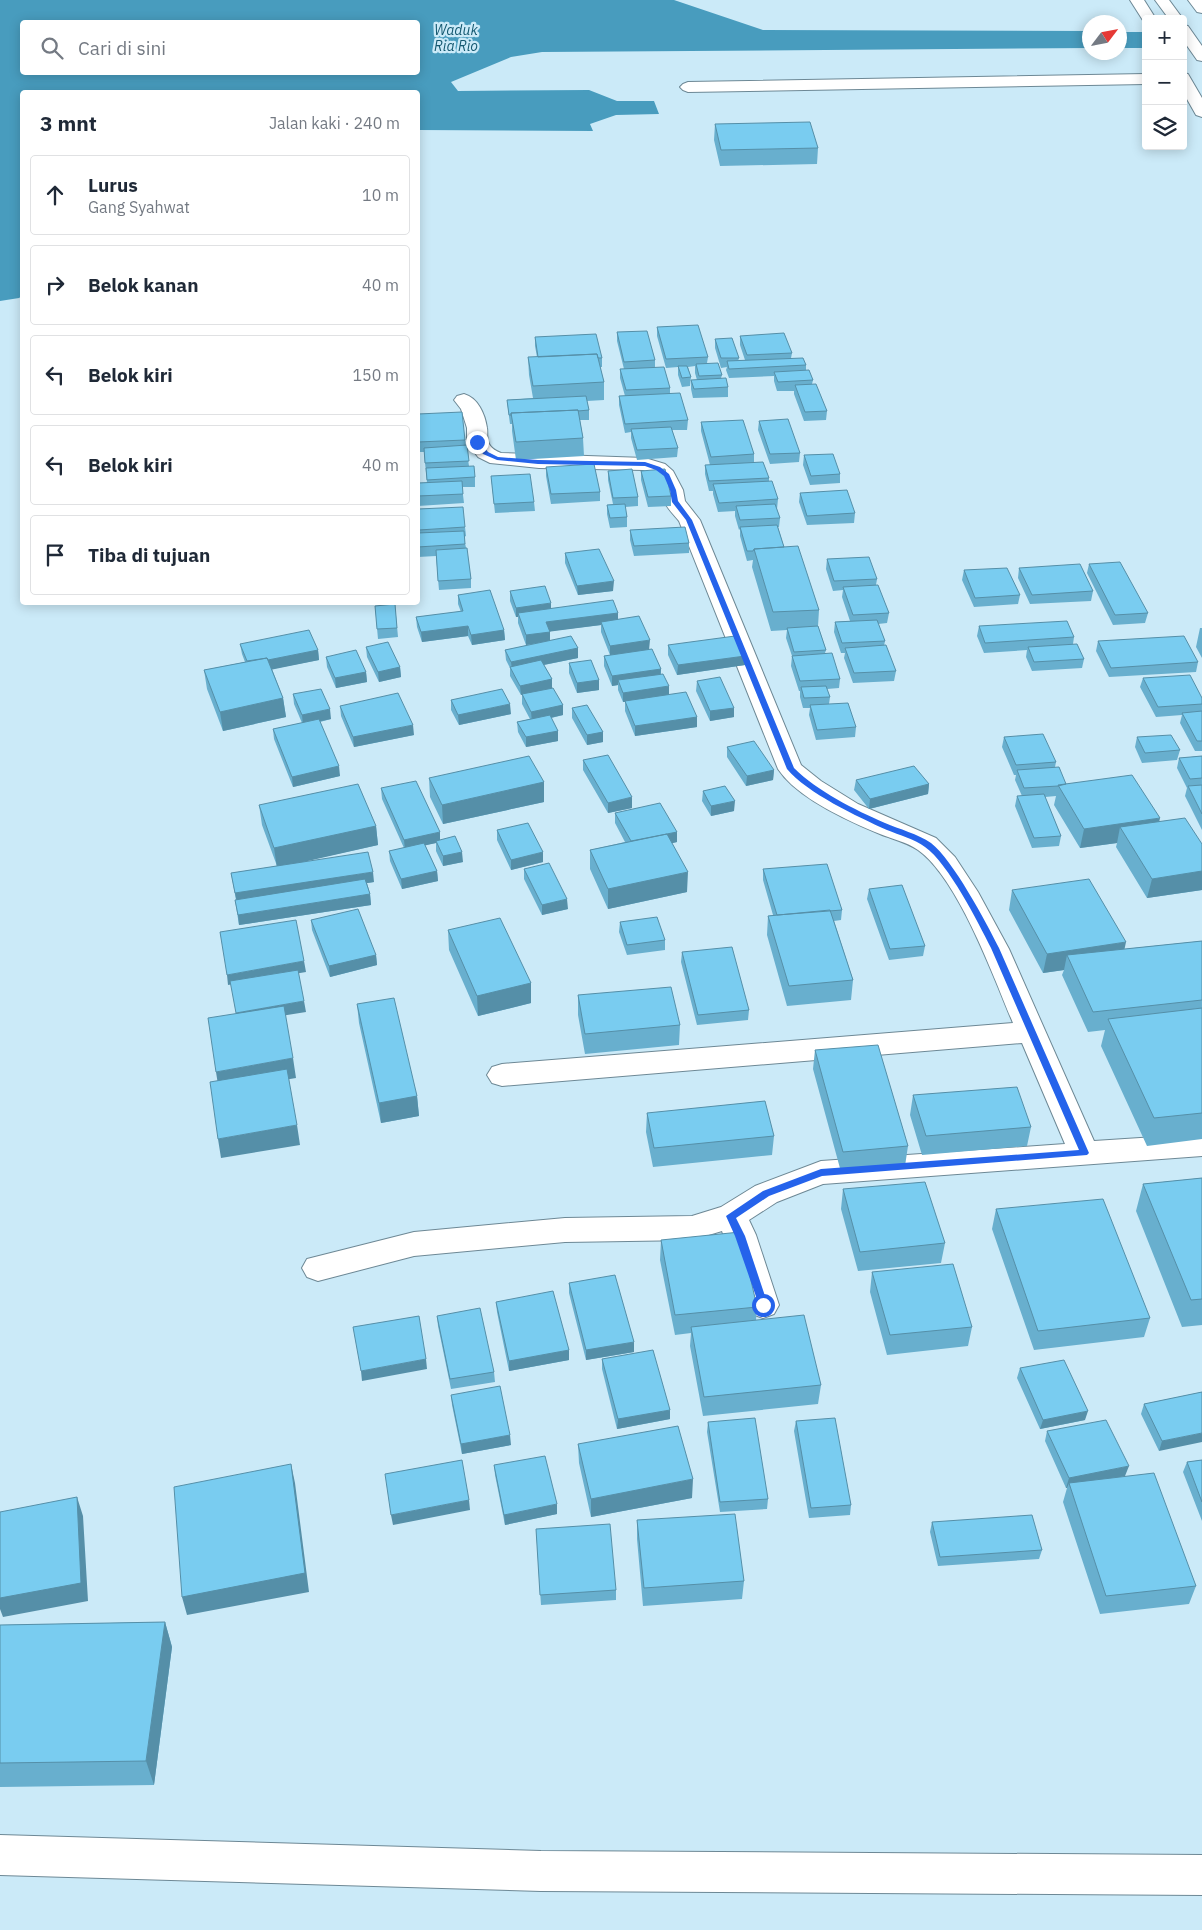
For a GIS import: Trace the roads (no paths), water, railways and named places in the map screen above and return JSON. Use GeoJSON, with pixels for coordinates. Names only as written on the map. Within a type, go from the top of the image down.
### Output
{"type":"FeatureCollection","features":[{"type":"Feature","properties":{"kind":"main road"},"geometry":{"type":"LineString","coordinates":[[1137,0],[1146,15]]}},
{"type":"Feature","properties":{"kind":"main road"},"geometry":{"type":"LineString","coordinates":[[1162,0],[1173,15]]}},
{"type":"Feature","properties":{"kind":"main road"},"geometry":{"type":"LineString","coordinates":[[1194,0],[1202,9]]}},
{"type":"Feature","properties":{"kind":"main road"},"geometry":{"type":"LineString","coordinates":[[1187,35],[1199,52]]}},
{"type":"Feature","properties":{"kind":"main road"},"geometry":{"type":"LineString","coordinates":[[688,87],[1142,79]]}},
{"type":"Feature","properties":{"kind":"main road"},"geometry":{"type":"LineString","coordinates":[[1187,84],[1202,112]]}},
{"type":"Feature","properties":{"kind":"main road"},"geometry":{"type":"LineString","coordinates":[[464,400],[470,408],[477,428],[477,442],[485,453],[497,459],[531,462],[645,464],[658,468],[666,475],[673,490],[675,502],[689,520],[790,769],[805,783],[871,820],[927,844],[942,859],[981,920],[1084,1153]]}},
{"type":"Feature","properties":{"kind":"main road"},"geometry":{"type":"LineString","coordinates":[[502,1075],[1032,1032]]}},
{"type":"Feature","properties":{"kind":"main road"},"geometry":{"type":"LineString","coordinates":[[318,1268],[414,1244],[565,1230],[692,1228],[731,1216],[766,1194],[821,1173],[1202,1145]]}},
{"type":"Feature","properties":{"kind":"main road"},"geometry":{"type":"LineString","coordinates":[[731,1216],[740,1236],[763,1305]]}},
{"type":"Feature","properties":{"kind":"main road"},"geometry":{"type":"LineString","coordinates":[[0,1855],[447,1869],[820,1874],[1202,1875]]}},
{"type":"Feature","properties":{"kind":"water","name":"Waduk Ria Rio"},"geometry":{"type":"Polygon","coordinates":[[[0,0],[674,0],[763,30],[1082,31],[1082,48],[542,52],[511,57],[451,82],[458,91],[589,90],[617,101],[654,101],[659,114],[616,115],[590,124],[593,131],[420,130],[420,90],[20,90],[20,297],[0,301],[0,0]]]}},
{"type":"Feature","properties":{"kind":"water"},"geometry":{"type":"Polygon","coordinates":[[[1127,32],[1142,32],[1142,48],[1127,48],[1127,32]]]}}]}
